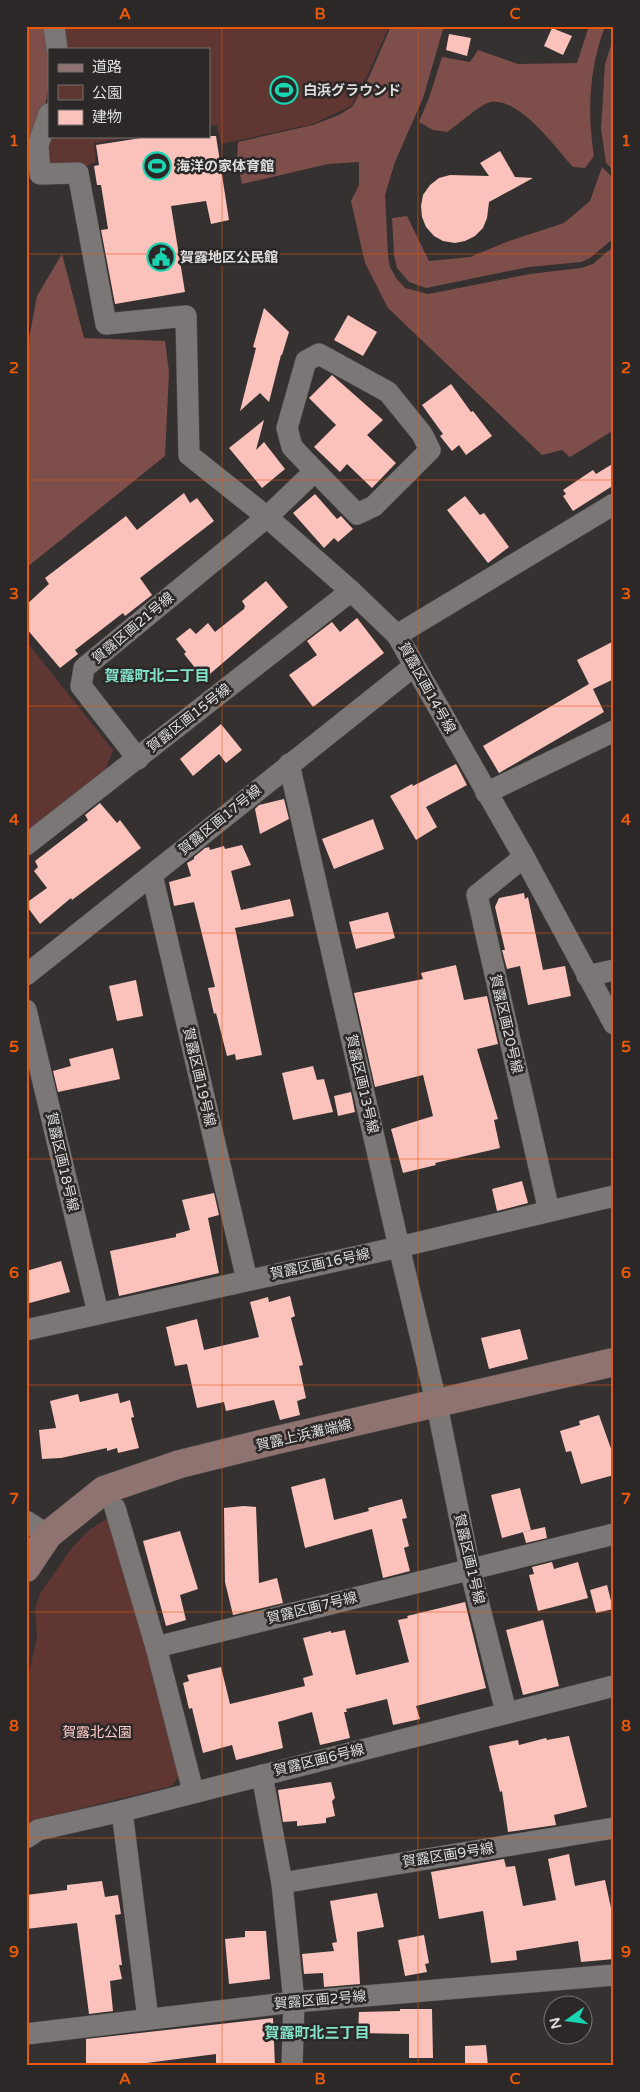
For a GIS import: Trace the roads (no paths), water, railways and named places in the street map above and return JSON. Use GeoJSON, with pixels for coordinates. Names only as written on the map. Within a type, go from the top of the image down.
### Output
{"type":"FeatureCollection","features":[{"type":"Feature","properties":{"kind":"street"},"geometry":{"type":"LineString","coordinates":[[54,26],[57,48]]}},
{"type":"Feature","properties":{"kind":"street","name":"賀露区画14号線"},"geometry":{"type":"LineString","coordinates":[[48,117],[38,145],[40,174],[78,173],[106,324],[186,316],[189,455],[267,517],[351,591],[397,635],[524,857],[614,1024]]}},
{"type":"Feature","properties":{"kind":"street"},"geometry":{"type":"LineString","coordinates":[[319,354],[388,392],[422,434],[430,450],[374,506],[357,514],[315,471],[292,447],[287,428],[306,361],[319,354]]}},
{"type":"Feature","properties":{"kind":"street","name":"賀露区画21号線"},"geometry":{"type":"LineString","coordinates":[[138,758],[81,686],[84,668],[267,517],[315,471]]}},
{"type":"Feature","properties":{"kind":"street"},"geometry":{"type":"LineString","coordinates":[[397,635],[614,504]]}},
{"type":"Feature","properties":{"kind":"street","name":"賀露区画15号線"},"geometry":{"type":"LineString","coordinates":[[26,845],[351,591]]}},
{"type":"Feature","properties":{"kind":"street","name":"賀露区画17号線"},"geometry":{"type":"LineString","coordinates":[[26,975],[414,666]]}},
{"type":"Feature","properties":{"kind":"street"},"geometry":{"type":"LineString","coordinates":[[486,793],[614,731]]}},
{"type":"Feature","properties":{"kind":"street","name":"賀露区画13号線"},"geometry":{"type":"LineString","coordinates":[[290,764],[436,1405]]}},
{"type":"Feature","properties":{"kind":"street","name":"賀露区画20号線"},"geometry":{"type":"LineString","coordinates":[[524,857],[477,895],[549,1211]]}},
{"type":"Feature","properties":{"kind":"street","name":"賀露区画19号線"},"geometry":{"type":"LineString","coordinates":[[152,875],[247,1280]]}},
{"type":"Feature","properties":{"kind":"street"},"geometry":{"type":"LineString","coordinates":[[588,976],[614,970]]}},
{"type":"Feature","properties":{"kind":"street","name":"賀露区画18号線"},"geometry":{"type":"LineString","coordinates":[[26,1010],[98,1313]]}},
{"type":"Feature","properties":{"kind":"street","name":"賀露区画16号線"},"geometry":{"type":"LineString","coordinates":[[26,1330],[399,1247],[614,1196]]}},
{"type":"Feature","properties":{"kind":"street","name":"賀露上浜灘端線"},"geometry":{"type":"LineString","coordinates":[[26,1568],[37,1528],[104,1490],[170,1468],[277,1440],[436,1405],[614,1362]]}},
{"type":"Feature","properties":{"kind":"street","name":"賀露区画1号線"},"geometry":{"type":"LineString","coordinates":[[436,1405],[470,1569],[506,1712]]}},
{"type":"Feature","properties":{"kind":"street"},"geometry":{"type":"LineString","coordinates":[[115,1508],[156,1647],[193,1791]]}},
{"type":"Feature","properties":{"kind":"street","name":"賀露区画7号線"},"geometry":{"type":"LineString","coordinates":[[156,1647],[614,1534]]}},
{"type":"Feature","properties":{"kind":"street","name":"賀露区画6号線"},"geometry":{"type":"LineString","coordinates":[[26,1838],[38,1830],[122,1811],[193,1791],[614,1686]]}},
{"type":"Feature","properties":{"kind":"street"},"geometry":{"type":"LineString","coordinates":[[262,1775],[282,1883],[294,2002],[292,2066]]}},
{"type":"Feature","properties":{"kind":"street"},"geometry":{"type":"LineString","coordinates":[[122,1811],[148,2019]]}},
{"type":"Feature","properties":{"kind":"street","name":"賀露区画9号線"},"geometry":{"type":"LineString","coordinates":[[282,1883],[614,1828]]}},
{"type":"Feature","properties":{"kind":"street","name":"賀露区画2号線"},"geometry":{"type":"LineString","coordinates":[[26,2034],[294,2002],[614,1975]]}},
{"type":"Feature","properties":{"kind":"place","name":"白浜グラウンド"},"geometry":{"type":"Point","coordinates":[284,90]}},
{"type":"Feature","properties":{"kind":"place","name":"海洋の家体育館"},"geometry":{"type":"Point","coordinates":[157,166]}},
{"type":"Feature","properties":{"kind":"place","name":"賀露地区公民館"},"geometry":{"type":"Point","coordinates":[161,257]}},
{"type":"Feature","properties":{"kind":"district","name":"賀露町北二丁目"},"geometry":{"type":"Point","coordinates":[157,676]}},
{"type":"Feature","properties":{"kind":"district","name":"賀露町北三丁目"},"geometry":{"type":"Point","coordinates":[317,2033]}},
{"type":"Feature","properties":{"kind":"park label","name":"賀露北公園"},"geometry":{"type":"Point","coordinates":[97,1732]}}]}
